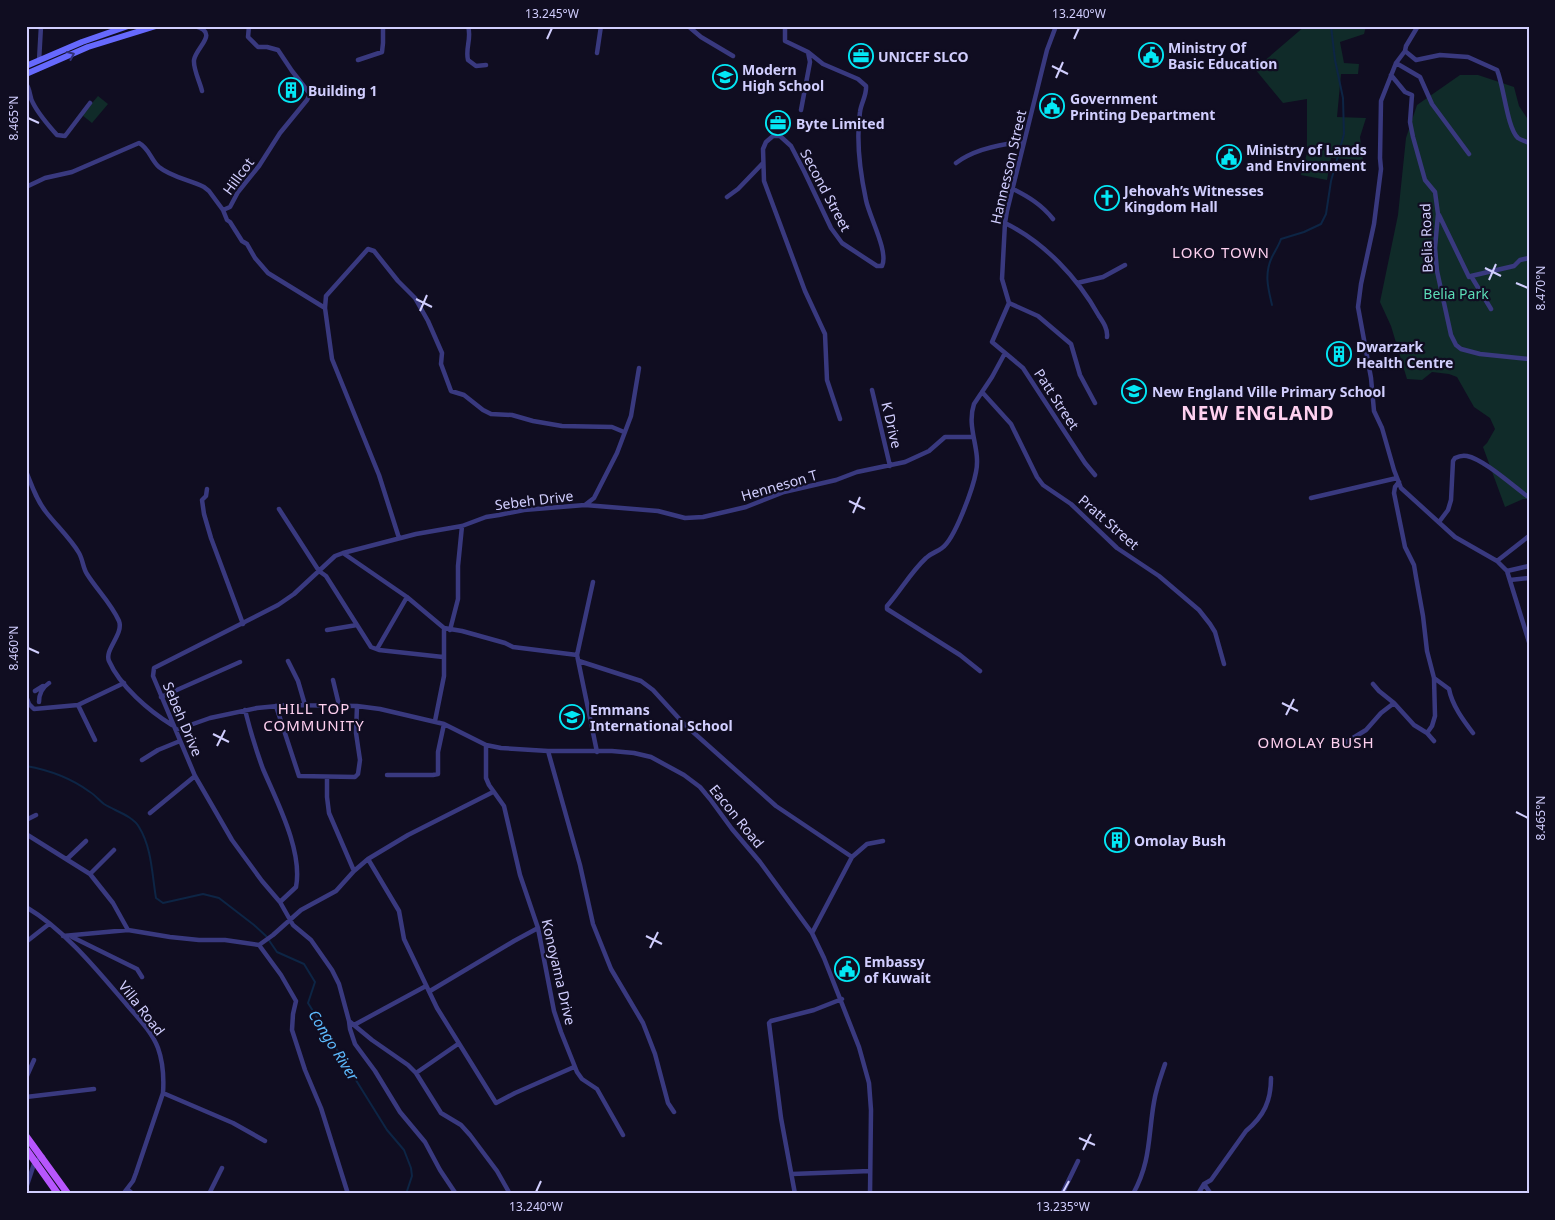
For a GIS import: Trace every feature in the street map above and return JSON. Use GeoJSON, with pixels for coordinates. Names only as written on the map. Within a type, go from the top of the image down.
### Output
{"type":"FeatureCollection","features":[{"type":"Feature","properties":{"kind":"main road"},"geometry":{"type":"LineString","coordinates":[[26,66],[82,42],[128,26]]}},
{"type":"Feature","properties":{"kind":"main road"},"geometry":{"type":"LineString","coordinates":[[26,74],[88,47],[156,26]]}},
{"type":"Feature","properties":{"kind":"main road"},"geometry":{"type":"LineString","coordinates":[[26,1136],[68,1194]]}},
{"type":"Feature","properties":{"kind":"main road"},"geometry":{"type":"LineString","coordinates":[[26,1148],[58,1194]]}},
{"type":"Feature","properties":{"kind":"street"},"geometry":{"type":"LineString","coordinates":[[39,61],[41,26]]}},
{"type":"Feature","properties":{"kind":"street"},"geometry":{"type":"LineString","coordinates":[[195,26],[203,29],[206,33],[206,40],[195,57],[194,62],[202,91]]}},
{"type":"Feature","properties":{"kind":"street","name":"Hillcot"},"geometry":{"type":"LineString","coordinates":[[26,187],[45,178],[72,172],[139,143],[145,146],[153,161],[162,169],[204,187],[223,210],[230,207],[238,192],[265,158],[280,133],[310,94],[278,50],[256,46],[248,37],[248,26]]}},
{"type":"Feature","properties":{"kind":"street"},"geometry":{"type":"LineString","coordinates":[[358,60],[382,52],[383,26]]}},
{"type":"Feature","properties":{"kind":"street"},"geometry":{"type":"LineString","coordinates":[[468,26],[470,31],[467,50],[468,60],[476,66],[486,65]]}},
{"type":"Feature","properties":{"kind":"street"},"geometry":{"type":"LineString","coordinates":[[597,53],[601,26]]}},
{"type":"Feature","properties":{"kind":"street"},"geometry":{"type":"LineString","coordinates":[[688,26],[700,37],[733,56]]}},
{"type":"Feature","properties":{"kind":"street"},"geometry":{"type":"LineString","coordinates":[[785,26],[785,41],[808,52],[810,62],[801,110]]}},
{"type":"Feature","properties":{"kind":"street","name":"Hannesson Street"},"geometry":{"type":"LineString","coordinates":[[1008,303],[1002,279],[1005,223],[1047,50],[1056,26]]}},
{"type":"Feature","properties":{"kind":"street"},"geometry":{"type":"LineString","coordinates":[[1418,26],[1406,46],[1406,51],[1396,63],[1390,75],[1381,101],[1381,169],[1374,224],[1358,307],[1371,378],[1374,411],[1382,428],[1401,488],[1455,537],[1497,561],[1507,571],[1529,642]]}},
{"type":"Feature","properties":{"kind":"street"},"geometry":{"type":"LineString","coordinates":[[1406,51],[1416,60],[1440,55],[1468,57],[1497,70],[1502,81],[1512,129],[1517,137],[1529,142]]}},
{"type":"Feature","properties":{"kind":"street","name":"Second Street"},"geometry":{"type":"LineString","coordinates":[[808,52],[823,64],[865,83],[867,90],[861,103],[860,113],[861,170],[866,202],[878,233],[884,260],[882,266],[878,266],[842,242],[831,228],[791,146],[784,139],[776,135],[766,142],[763,150],[763,163],[764,181],[768,196],[805,291],[825,334],[827,380],[840,419]]}},
{"type":"Feature","properties":{"kind":"street"},"geometry":{"type":"LineString","coordinates":[[1396,63],[1420,77],[1432,104],[1469,154]]}},
{"type":"Feature","properties":{"kind":"street","name":"Belia Road"},"geometry":{"type":"LineString","coordinates":[[1390,75],[1405,92],[1412,95],[1410,122],[1425,180],[1435,192],[1438,214],[1435,248],[1437,271],[1451,334],[1456,345],[1461,350],[1480,354],[1529,360]]}},
{"type":"Feature","properties":{"kind":"street"},"geometry":{"type":"LineString","coordinates":[[26,84],[29,88],[31,101],[41,116],[57,135],[61,137],[65,136],[90,103]]}},
{"type":"Feature","properties":{"kind":"street"},"geometry":{"type":"LineString","coordinates":[[956,163],[967,155],[1006,144],[1024,142]]}},
{"type":"Feature","properties":{"kind":"street"},"geometry":{"type":"LineString","coordinates":[[727,197],[738,189],[763,163]]}},
{"type":"Feature","properties":{"kind":"street"},"geometry":{"type":"LineString","coordinates":[[1013,189],[1034,200],[1053,219]]}},
{"type":"Feature","properties":{"kind":"street"},"geometry":{"type":"LineString","coordinates":[[223,210],[227,220],[268,273],[325,308]]}},
{"type":"Feature","properties":{"kind":"street"},"geometry":{"type":"LineString","coordinates":[[1438,214],[1469,277],[1471,276],[1490,309]]}},
{"type":"Feature","properties":{"kind":"street"},"geometry":{"type":"LineString","coordinates":[[1005,223],[1042,248],[1077,283],[1107,329],[1107,337]]}},
{"type":"Feature","properties":{"kind":"street"},"geometry":{"type":"LineString","coordinates":[[399,538],[379,475],[332,359],[325,308],[326,296],[363,253],[368,250],[374,251],[398,281],[415,298],[428,321],[442,353],[441,364],[452,391],[464,395],[491,414],[512,415],[562,426],[599,425],[612,427],[624,432]]}},
{"type":"Feature","properties":{"kind":"street"},"geometry":{"type":"LineString","coordinates":[[1471,276],[1514,266],[1520,260],[1529,258]]}},
{"type":"Feature","properties":{"kind":"street"},"geometry":{"type":"LineString","coordinates":[[1077,283],[1103,277],[1125,265]]}},
{"type":"Feature","properties":{"kind":"street"},"geometry":{"type":"LineString","coordinates":[[1008,303],[1038,316],[1071,344],[1080,375],[1095,403]]}},
{"type":"Feature","properties":{"kind":"street","name":"Patt Street"},"geometry":{"type":"LineString","coordinates":[[1008,303],[992,342],[1023,368],[1085,463],[1095,475]]}},
{"type":"Feature","properties":{"kind":"street"},"geometry":{"type":"LineString","coordinates":[[980,671],[960,655],[887,609],[926,558],[936,550],[942,549],[958,525],[976,472],[976,454],[972,437],[972,409],[996,372],[1005,353]]}},
{"type":"Feature","properties":{"kind":"street","name":"Sebeh Drive"},"geometry":{"type":"LineString","coordinates":[[456,1194],[440,1170],[426,1142],[400,1112],[375,1071],[355,1044],[340,984],[332,970],[311,940],[293,925],[280,902],[232,840],[195,776],[153,676],[154,668],[278,605],[294,594],[335,556],[399,538],[462,526],[486,517],[524,510],[585,506],[594,498],[617,453],[630,416],[639,368]]}},
{"type":"Feature","properties":{"kind":"street","name":"K Drive"},"geometry":{"type":"LineString","coordinates":[[872,390],[890,466]]}},
{"type":"Feature","properties":{"kind":"street","name":"Pratt Street"},"geometry":{"type":"LineString","coordinates":[[982,392],[1011,424],[1037,477],[1043,485],[1071,504],[1118,548],[1159,576],[1184,596],[1202,614],[1215,632],[1224,664]]}},
{"type":"Feature","properties":{"kind":"street","name":"Henneson T"},"geometry":{"type":"LineString","coordinates":[[585,506],[658,511],[685,518],[703,517],[746,507],[784,492],[836,480],[857,472],[905,462],[921,455],[946,437],[972,437]]}},
{"type":"Feature","properties":{"kind":"street"},"geometry":{"type":"LineString","coordinates":[[1439,522],[1448,510],[1451,500],[1453,461],[1462,455],[1484,464],[1527,496]]}},
{"type":"Feature","properties":{"kind":"street"},"geometry":{"type":"LineString","coordinates":[[26,471],[36,497],[46,513],[79,553],[86,573],[104,595],[119,622],[118,631],[108,658],[124,683],[146,706],[175,728]]}},
{"type":"Feature","properties":{"kind":"street"},"geometry":{"type":"LineString","coordinates":[[1311,498],[1398,480]]}},
{"type":"Feature","properties":{"kind":"street"},"geometry":{"type":"LineString","coordinates":[[1398,480],[1394,487],[1395,500],[1405,547],[1414,564],[1427,651],[1434,678],[1435,716],[1432,726],[1427,733]]}},
{"type":"Feature","properties":{"kind":"street"},"geometry":{"type":"LineString","coordinates":[[207,489],[206,496],[202,500],[206,520],[243,624]]}},
{"type":"Feature","properties":{"kind":"street"},"geometry":{"type":"LineString","coordinates":[[278,509],[319,571],[326,576],[371,647],[386,651],[443,656]]}},
{"type":"Feature","properties":{"kind":"street"},"geometry":{"type":"LineString","coordinates":[[450,630],[458,599],[458,566],[462,526]]}},
{"type":"Feature","properties":{"kind":"street"},"geometry":{"type":"LineString","coordinates":[[1497,561],[1529,536]]}},
{"type":"Feature","properties":{"kind":"street"},"geometry":{"type":"LineString","coordinates":[[343,553],[407,597],[444,628],[462,631],[513,647],[577,655]]}},
{"type":"Feature","properties":{"kind":"street"},"geometry":{"type":"LineString","coordinates":[[1507,571],[1529,566]]}},
{"type":"Feature","properties":{"kind":"street"},"geometry":{"type":"LineString","coordinates":[[1510,580],[1529,578]]}},
{"type":"Feature","properties":{"kind":"street"},"geometry":{"type":"LineString","coordinates":[[593,582],[577,655],[597,752]]}},
{"type":"Feature","properties":{"kind":"street"},"geometry":{"type":"LineString","coordinates":[[377,649],[407,597]]}},
{"type":"Feature","properties":{"kind":"street"},"geometry":{"type":"LineString","coordinates":[[327,630],[357,625]]}},
{"type":"Feature","properties":{"kind":"street"},"geometry":{"type":"LineString","coordinates":[[435,722],[444,676],[444,628]]}},
{"type":"Feature","properties":{"kind":"street"},"geometry":{"type":"LineString","coordinates":[[288,661],[298,681],[305,705]]}},
{"type":"Feature","properties":{"kind":"street"},"geometry":{"type":"LineString","coordinates":[[579,661],[642,681],[684,724],[776,806],[852,857]]}},
{"type":"Feature","properties":{"kind":"street"},"geometry":{"type":"LineString","coordinates":[[161,697],[240,662]]}},
{"type":"Feature","properties":{"kind":"street"},"geometry":{"type":"LineString","coordinates":[[1434,678],[1449,689],[1450,698],[1472,733]]}},
{"type":"Feature","properties":{"kind":"street"},"geometry":{"type":"LineString","coordinates":[[333,680],[339,705]]}},
{"type":"Feature","properties":{"kind":"street"},"geometry":{"type":"LineString","coordinates":[[40,702],[40,694],[47,684],[30,694],[29,704],[34,709],[78,705],[124,683]]}},
{"type":"Feature","properties":{"kind":"street"},"geometry":{"type":"LineString","coordinates":[[1373,684],[1414,725],[1427,733],[1434,741]]}},
{"type":"Feature","properties":{"kind":"street"},"geometry":{"type":"LineString","coordinates":[[1343,744],[1366,730],[1381,713],[1394,703]]}},
{"type":"Feature","properties":{"kind":"street"},"geometry":{"type":"LineString","coordinates":[[78,705],[94,740]]}},
{"type":"Feature","properties":{"kind":"street"},"geometry":{"type":"LineString","coordinates":[[276,706],[299,776],[328,777],[357,776],[360,760],[356,732],[357,706]]}},
{"type":"Feature","properties":{"kind":"street","name":"Eacon Road"},"geometry":{"type":"LineString","coordinates":[[175,728],[245,710],[276,706],[357,706],[380,709],[444,724],[486,745],[501,748],[634,753],[651,757],[670,766],[700,787],[760,862],[812,934],[824,958],[860,1047],[870,1089],[870,1194]]}},
{"type":"Feature","properties":{"kind":"street"},"geometry":{"type":"LineString","coordinates":[[245,710],[253,741],[284,818],[293,850],[297,874],[296,887],[280,902]]}},
{"type":"Feature","properties":{"kind":"street"},"geometry":{"type":"LineString","coordinates":[[387,775],[433,776],[438,774],[438,752],[444,724]]}},
{"type":"Feature","properties":{"kind":"street"},"geometry":{"type":"LineString","coordinates":[[142,760],[158,750],[180,741]]}},
{"type":"Feature","properties":{"kind":"street","name":"Konoyama Drive"},"geometry":{"type":"LineString","coordinates":[[486,745],[486,778],[493,792],[504,806],[520,875],[538,928],[554,1011],[574,1067],[582,1078],[601,1094],[623,1135]]}},
{"type":"Feature","properties":{"kind":"street"},"geometry":{"type":"LineString","coordinates":[[548,751],[582,871],[593,924],[611,969],[643,1023],[655,1054],[664,1092],[674,1112]]}},
{"type":"Feature","properties":{"kind":"street"},"geometry":{"type":"LineString","coordinates":[[150,813],[195,776]]}},
{"type":"Feature","properties":{"kind":"street"},"geometry":{"type":"LineString","coordinates":[[328,777],[327,797],[329,813],[354,871]]}},
{"type":"Feature","properties":{"kind":"street"},"geometry":{"type":"LineString","coordinates":[[63,936],[128,930],[162,936],[199,940],[225,940],[258,945],[309,905],[336,891],[368,859],[408,834],[493,792]]}},
{"type":"Feature","properties":{"kind":"street"},"geometry":{"type":"LineString","coordinates":[[26,820],[36,815]]}},
{"type":"Feature","properties":{"kind":"street"},"geometry":{"type":"LineString","coordinates":[[26,834],[90,874],[113,903],[128,930]]}},
{"type":"Feature","properties":{"kind":"street"},"geometry":{"type":"LineString","coordinates":[[812,934],[852,857],[867,844],[883,840]]}},
{"type":"Feature","properties":{"kind":"street"},"geometry":{"type":"LineString","coordinates":[[67,859],[86,841]]}},
{"type":"Feature","properties":{"kind":"street"},"geometry":{"type":"LineString","coordinates":[[90,874],[114,850]]}},
{"type":"Feature","properties":{"kind":"street"},"geometry":{"type":"LineString","coordinates":[[368,859],[399,911],[404,939],[437,1008],[496,1103],[574,1067]]}},
{"type":"Feature","properties":{"kind":"street","name":"Villa Road"},"geometry":{"type":"LineString","coordinates":[[26,907],[50,924],[109,983],[158,1048],[164,1079],[163,1093],[136,1174],[123,1194]]}},
{"type":"Feature","properties":{"kind":"street"},"geometry":{"type":"LineString","coordinates":[[26,942],[50,924]]}},
{"type":"Feature","properties":{"kind":"street"},"geometry":{"type":"LineString","coordinates":[[430,991],[538,928]]}},
{"type":"Feature","properties":{"kind":"street"},"geometry":{"type":"LineString","coordinates":[[71,936],[137,969],[142,977]]}},
{"type":"Feature","properties":{"kind":"street"},"geometry":{"type":"LineString","coordinates":[[258,945],[281,976],[296,1001],[292,1030],[305,1070],[321,1108],[348,1194]]}},
{"type":"Feature","properties":{"kind":"street"},"geometry":{"type":"LineString","coordinates":[[354,1025],[426,986]]}},
{"type":"Feature","properties":{"kind":"street"},"geometry":{"type":"LineString","coordinates":[[795,1194],[781,1118],[769,1023],[814,1010],[842,999]]}},
{"type":"Feature","properties":{"kind":"street"},"geometry":{"type":"LineString","coordinates":[[349,1021],[416,1072],[441,1113],[461,1125],[470,1135],[497,1171],[510,1194]]}},
{"type":"Feature","properties":{"kind":"street"},"geometry":{"type":"LineString","coordinates":[[416,1072],[458,1044]]}},
{"type":"Feature","properties":{"kind":"street"},"geometry":{"type":"LineString","coordinates":[[26,1078],[34,1060]]}},
{"type":"Feature","properties":{"kind":"street"},"geometry":{"type":"LineString","coordinates":[[1133,1194],[1141,1179],[1148,1156],[1153,1102],[1165,1064]]}},
{"type":"Feature","properties":{"kind":"street"},"geometry":{"type":"LineString","coordinates":[[1198,1194],[1204,1184],[1211,1180],[1240,1138],[1253,1125],[1267,1106],[1271,1091],[1271,1078]]}},
{"type":"Feature","properties":{"kind":"street"},"geometry":{"type":"LineString","coordinates":[[26,1097],[94,1089]]}},
{"type":"Feature","properties":{"kind":"street"},"geometry":{"type":"LineString","coordinates":[[163,1093],[265,1141]]}},
{"type":"Feature","properties":{"kind":"street"},"geometry":{"type":"LineString","coordinates":[[26,1188],[35,1161],[43,1157]]}},
{"type":"Feature","properties":{"kind":"street"},"geometry":{"type":"LineString","coordinates":[[1062,1194],[1078,1161]]}},
{"type":"Feature","properties":{"kind":"street"},"geometry":{"type":"LineString","coordinates":[[209,1194],[222,1168]]}},
{"type":"Feature","properties":{"kind":"street"},"geometry":{"type":"LineString","coordinates":[[792,1174],[870,1171]]}},
{"type":"Feature","properties":{"kind":"street"},"geometry":{"type":"LineString","coordinates":[[1204,1184],[1211,1194]]}},
{"type":"Feature","properties":{"kind":"street"},"geometry":{"type":"LineString","coordinates":[[127,1189],[133,1194]]}},
{"type":"Feature","properties":{"kind":"green space"},"geometry":{"type":"Polygon","coordinates":[[[1305,26],[1366,26],[1364,34],[1340,42],[1344,63],[1359,64],[1358,74],[1341,74],[1337,117],[1366,118],[1360,137],[1363,160],[1331,158],[1327,180],[1301,175],[1307,153],[1307,99],[1283,103],[1255,69],[1305,26]]]}},
{"type":"Feature","properties":{"kind":"green space","name":"Belia Park"},"geometry":{"type":"Polygon","coordinates":[[[1460,75],[1478,75],[1514,87],[1519,106],[1529,121],[1529,499],[1523,499],[1505,507],[1483,447],[1495,429],[1490,418],[1474,407],[1457,377],[1432,372],[1422,380],[1407,379],[1391,326],[1380,302],[1398,215],[1406,138],[1417,105],[1460,75]]]}},
{"type":"Feature","properties":{"kind":"green space"},"geometry":{"type":"Polygon","coordinates":[[[98,96],[108,104],[92,123],[82,115],[98,96]]]}},
{"type":"Feature","properties":{"kind":"waterway"},"geometry":{"type":"LineString","coordinates":[[1272,305],[1267,275],[1272,257],[1281,239],[1304,232],[1321,224],[1326,214],[1331,181],[1344,134],[1343,98],[1335,60],[1331,26]]}},
{"type":"Feature","properties":{"kind":"waterway","name":"Congo River"},"geometry":{"type":"LineString","coordinates":[[26,766],[51,772],[75,783],[92,793],[104,804],[136,823],[147,844],[156,898],[163,903],[203,894],[219,898],[266,936],[277,952],[304,964],[315,982],[308,1003],[387,1130],[404,1150],[412,1176],[406,1194]]}},
{"type":"Feature","properties":{"kind":"place","name":"Ministry Of Basic Education"},"geometry":{"type":"Point","coordinates":[1151,55]}},
{"type":"Feature","properties":{"kind":"place","name":"UNICEF SLCO"},"geometry":{"type":"Point","coordinates":[861,56]}},
{"type":"Feature","properties":{"kind":"place","name":"Modern High School"},"geometry":{"type":"Point","coordinates":[725,77]}},
{"type":"Feature","properties":{"kind":"place","name":"Building 1"},"geometry":{"type":"Point","coordinates":[291,90]}},
{"type":"Feature","properties":{"kind":"place","name":"Government Printing Department"},"geometry":{"type":"Point","coordinates":[1052,106]}},
{"type":"Feature","properties":{"kind":"place","name":"Byte Limited"},"geometry":{"type":"Point","coordinates":[778,123]}},
{"type":"Feature","properties":{"kind":"place","name":"Ministry of Lands and Environment"},"geometry":{"type":"Point","coordinates":[1229,157]}},
{"type":"Feature","properties":{"kind":"place","name":"Jehovah’s Witnesses Kingdom Hall"},"geometry":{"type":"Point","coordinates":[1107,198]}},
{"type":"Feature","properties":{"kind":"place","name":"Dwarzark Health Centre"},"geometry":{"type":"Point","coordinates":[1339,354]}},
{"type":"Feature","properties":{"kind":"place","name":"New England Ville Primary School"},"geometry":{"type":"Point","coordinates":[1134,391]}},
{"type":"Feature","properties":{"kind":"place","name":"Emmans International School"},"geometry":{"type":"Point","coordinates":[572,717]}},
{"type":"Feature","properties":{"kind":"place","name":"Omolay Bush"},"geometry":{"type":"Point","coordinates":[1117,840]}},
{"type":"Feature","properties":{"kind":"place","name":"Embassy of Kuwait"},"geometry":{"type":"Point","coordinates":[847,969]}},
{"type":"Feature","properties":{"kind":"district","name":"LOKO TOWN"},"geometry":{"type":"Point","coordinates":[1221,252]}},
{"type":"Feature","properties":{"kind":"district","name":"NEW ENGLAND"},"geometry":{"type":"Point","coordinates":[1258,413]}},
{"type":"Feature","properties":{"kind":"district","name":"HILL TOP COMMUNITY"},"geometry":{"type":"Point","coordinates":[314,716]}},
{"type":"Feature","properties":{"kind":"district","name":"OMOLAY BUSH"},"geometry":{"type":"Point","coordinates":[1316,742]}}]}
